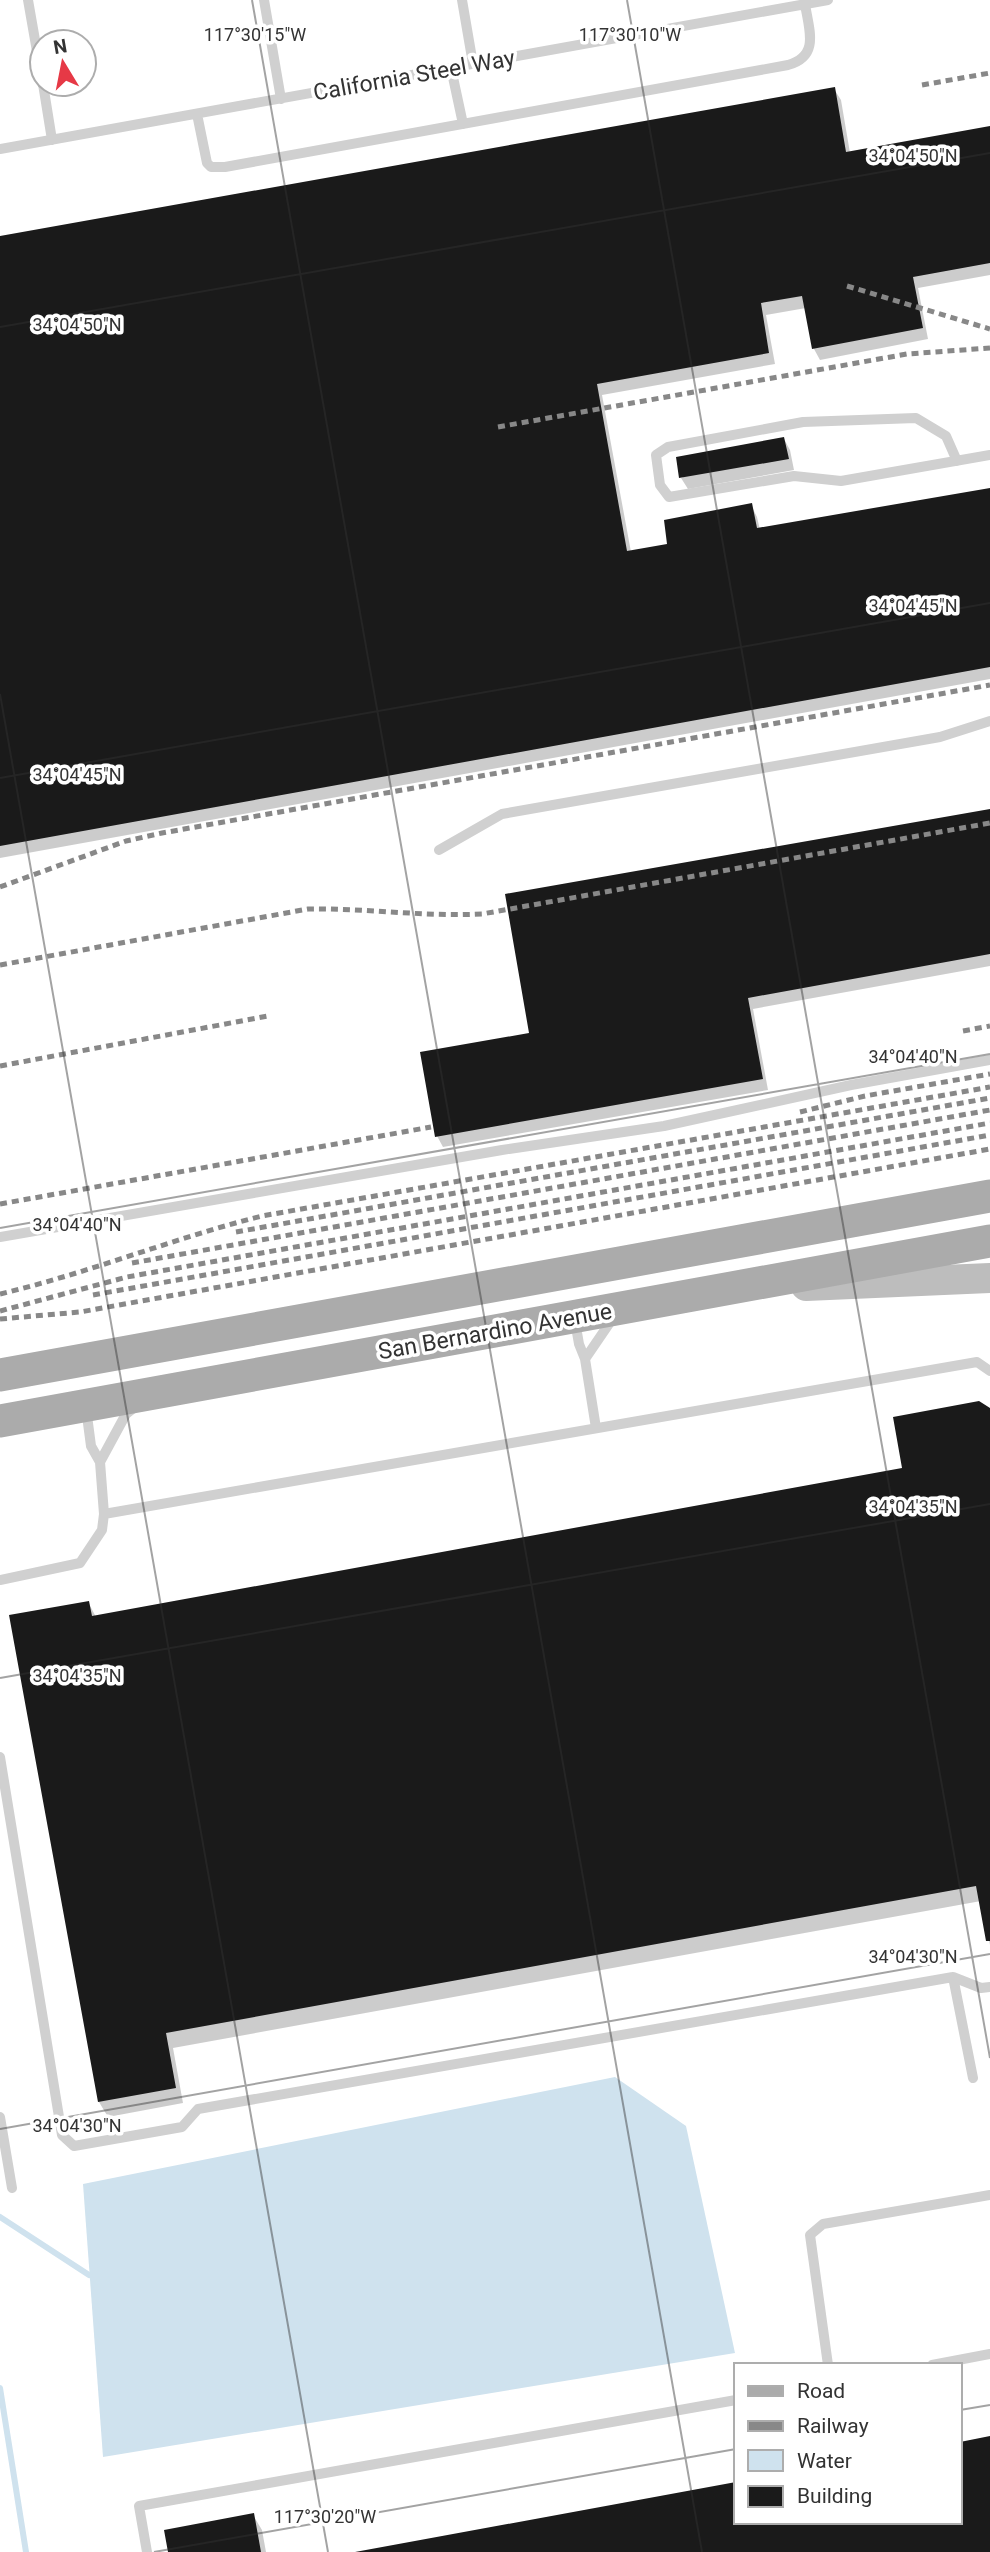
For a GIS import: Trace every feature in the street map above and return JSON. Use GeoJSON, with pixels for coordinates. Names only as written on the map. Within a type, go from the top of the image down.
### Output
{"type":"FeatureCollection","features":[{"type":"Feature","properties":{"kind":"main road","name":"San Bernardino Avenue"},"geometry":{"type":"LineString","coordinates":[[0,1375],[990,1196]]}},
{"type":"Feature","properties":{"kind":"main road"},"geometry":{"type":"LineString","coordinates":[[574,1317],[608,1282],[774,1251],[872,1218]]}},
{"type":"Feature","properties":{"kind":"main road","name":"San Bernardino Avenue"},"geometry":{"type":"LineString","coordinates":[[0,1421],[990,1241]]}},
{"type":"Feature","properties":{"kind":"main road"},"geometry":{"type":"LineString","coordinates":[[85,1406],[103,1378],[124,1370],[288,1341],[373,1308]]}},
{"type":"Feature","properties":{"kind":"street"},"geometry":{"type":"LineString","coordinates":[[725,1289],[990,1278]]}},
{"type":"Feature","properties":{"kind":"lane"},"geometry":{"type":"LineString","coordinates":[[28,0],[33,28]]}},
{"type":"Feature","properties":{"kind":"lane"},"geometry":{"type":"LineString","coordinates":[[264,0],[281,99]]}},
{"type":"Feature","properties":{"kind":"lane"},"geometry":{"type":"LineString","coordinates":[[462,0],[473,64]]}},
{"type":"Feature","properties":{"kind":"lane","name":"California Steel Way"},"geometry":{"type":"LineString","coordinates":[[0,149],[828,0]]}},
{"type":"Feature","properties":{"kind":"lane"},"geometry":{"type":"LineString","coordinates":[[197,114],[207,163],[211,167],[238,165],[800,62],[807,55],[810,45],[805,4]]}},
{"type":"Feature","properties":{"kind":"lane"},"geometry":{"type":"LineString","coordinates":[[451,68],[463,124]]}},
{"type":"Feature","properties":{"kind":"lane"},"geometry":{"type":"LineString","coordinates":[[45,98],[52,140]]}},
{"type":"Feature","properties":{"kind":"lane"},"geometry":{"type":"LineString","coordinates":[[957,461],[946,436],[916,418],[803,422],[668,447],[656,456],[660,485],[669,497],[794,476],[841,481],[957,461],[990,455]]}},
{"type":"Feature","properties":{"kind":"lane"},"geometry":{"type":"LineString","coordinates":[[439,850],[502,814],[940,737],[990,721]]}},
{"type":"Feature","properties":{"kind":"lane"},"geometry":{"type":"LineString","coordinates":[[0,1237],[502,1150],[664,1126],[851,1085],[990,1060]]}},
{"type":"Feature","properties":{"kind":"lane"},"geometry":{"type":"LineString","coordinates":[[585,1359],[619,1308]]}},
{"type":"Feature","properties":{"kind":"lane"},"geometry":{"type":"LineString","coordinates":[[574,1317],[585,1359],[596,1428]]}},
{"type":"Feature","properties":{"kind":"lane"},"geometry":{"type":"LineString","coordinates":[[104,1514],[978,1362],[990,1371]]}},
{"type":"Feature","properties":{"kind":"lane"},"geometry":{"type":"LineString","coordinates":[[100,1462],[126,1414],[152,1394]]}},
{"type":"Feature","properties":{"kind":"lane"},"geometry":{"type":"LineString","coordinates":[[0,1580],[80,1563],[102,1530],[104,1514],[100,1462],[91,1446],[85,1406]]}},
{"type":"Feature","properties":{"kind":"lane"},"geometry":{"type":"LineString","coordinates":[[0,1757],[62,2135],[74,2146],[182,2127],[198,2109],[953,1977],[981,1988],[990,1987]]}},
{"type":"Feature","properties":{"kind":"lane"},"geometry":{"type":"LineString","coordinates":[[953,1977],[973,2078]]}},
{"type":"Feature","properties":{"kind":"lane"},"geometry":{"type":"LineString","coordinates":[[0,2117],[12,2188]]}},
{"type":"Feature","properties":{"kind":"lane"},"geometry":{"type":"LineString","coordinates":[[828,2363],[810,2235],[823,2224],[990,2195]]}},
{"type":"Feature","properties":{"kind":"lane"},"geometry":{"type":"LineString","coordinates":[[943,2363],[990,2354]]}},
{"type":"Feature","properties":{"kind":"lane"},"geometry":{"type":"LineString","coordinates":[[147,2552],[139,2506],[734,2400]]}},
{"type":"Feature","properties":{"kind":"water"},"geometry":{"type":"Polygon","coordinates":[[[615,2077],[686,2126],[735,2353],[103,2457],[83,2184],[615,2077]]]}},
{"type":"Feature","properties":{"kind":"building"},"geometry":{"type":"Polygon","coordinates":[[[835,87],[846,152],[990,126],[990,263],[913,277],[923,328],[812,349],[802,296],[761,303],[769,353],[597,384],[627,551],[667,544],[664,520],[752,503],[757,528],[990,488],[990,667],[0,846],[0,236],[835,87]]]}},
{"type":"Feature","properties":{"kind":"building"},"geometry":{"type":"Polygon","coordinates":[[[784,437],[789,459],[679,478],[676,457],[784,437]]]}},
{"type":"Feature","properties":{"kind":"building"},"geometry":{"type":"Polygon","coordinates":[[[990,809],[990,954],[748,998],[763,1079],[435,1137],[420,1052],[529,1033],[505,894],[990,809]]]}},
{"type":"Feature","properties":{"kind":"building"},"geometry":{"type":"Polygon","coordinates":[[[979,1401],[990,1408],[990,1941],[986,1941],[976,1886],[166,2033],[176,2088],[98,2102],[9,1615],[89,1601],[92,1616],[902,1468],[893,1417],[979,1401]]]}},
{"type":"Feature","properties":{"kind":"building"},"geometry":{"type":"Polygon","coordinates":[[[990,2436],[990,2552],[355,2552],[734,2482],[734,2524],[962,2524],[962,2442],[990,2436]]]}},
{"type":"Feature","properties":{"kind":"building"},"geometry":{"type":"Polygon","coordinates":[[[254,2513],[261,2552],[168,2552],[164,2530],[254,2513]]]}},
{"type":"Feature","properties":{"kind":"waterway"},"geometry":{"type":"LineString","coordinates":[[0,2217],[89,2275]]}},
{"type":"Feature","properties":{"kind":"waterway"},"geometry":{"type":"LineString","coordinates":[[0,2388],[26,2552]]}},
{"type":"Feature","properties":{"kind":"railway"},"geometry":{"type":"LineString","coordinates":[[922,85],[990,73]]}},
{"type":"Feature","properties":{"kind":"railway"},"geometry":{"type":"LineString","coordinates":[[847,286],[990,329]]}},
{"type":"Feature","properties":{"kind":"railway"},"geometry":{"type":"LineString","coordinates":[[498,427],[907,354],[990,348]]}},
{"type":"Feature","properties":{"kind":"railway"},"geometry":{"type":"LineString","coordinates":[[0,887],[126,841],[162,833],[990,685]]}},
{"type":"Feature","properties":{"kind":"railway"},"geometry":{"type":"LineString","coordinates":[[0,965],[308,909],[482,914],[990,823]]}},
{"type":"Feature","properties":{"kind":"railway"},"geometry":{"type":"LineString","coordinates":[[0,1066],[268,1016]]}},
{"type":"Feature","properties":{"kind":"railway"},"geometry":{"type":"LineString","coordinates":[[963,1031],[990,1026]]}},
{"type":"Feature","properties":{"kind":"railway"},"geometry":{"type":"LineString","coordinates":[[800,1112],[865,1096],[990,1074]]}},
{"type":"Feature","properties":{"kind":"railway"},"geometry":{"type":"LineString","coordinates":[[0,1294],[262,1216],[990,1087]]}},
{"type":"Feature","properties":{"kind":"railway"},"geometry":{"type":"LineString","coordinates":[[236,1232],[990,1098]]}},
{"type":"Feature","properties":{"kind":"railway"},"geometry":{"type":"LineString","coordinates":[[132,1263],[990,1110]]}},
{"type":"Feature","properties":{"kind":"railway"},"geometry":{"type":"LineString","coordinates":[[0,1311],[127,1277],[990,1123]]}},
{"type":"Feature","properties":{"kind":"railway"},"geometry":{"type":"LineString","coordinates":[[0,1204],[431,1127]]}},
{"type":"Feature","properties":{"kind":"railway"},"geometry":{"type":"LineString","coordinates":[[93,1295],[990,1135]]}},
{"type":"Feature","properties":{"kind":"railway"},"geometry":{"type":"LineString","coordinates":[[0,1319],[80,1312],[990,1149]]}}]}
